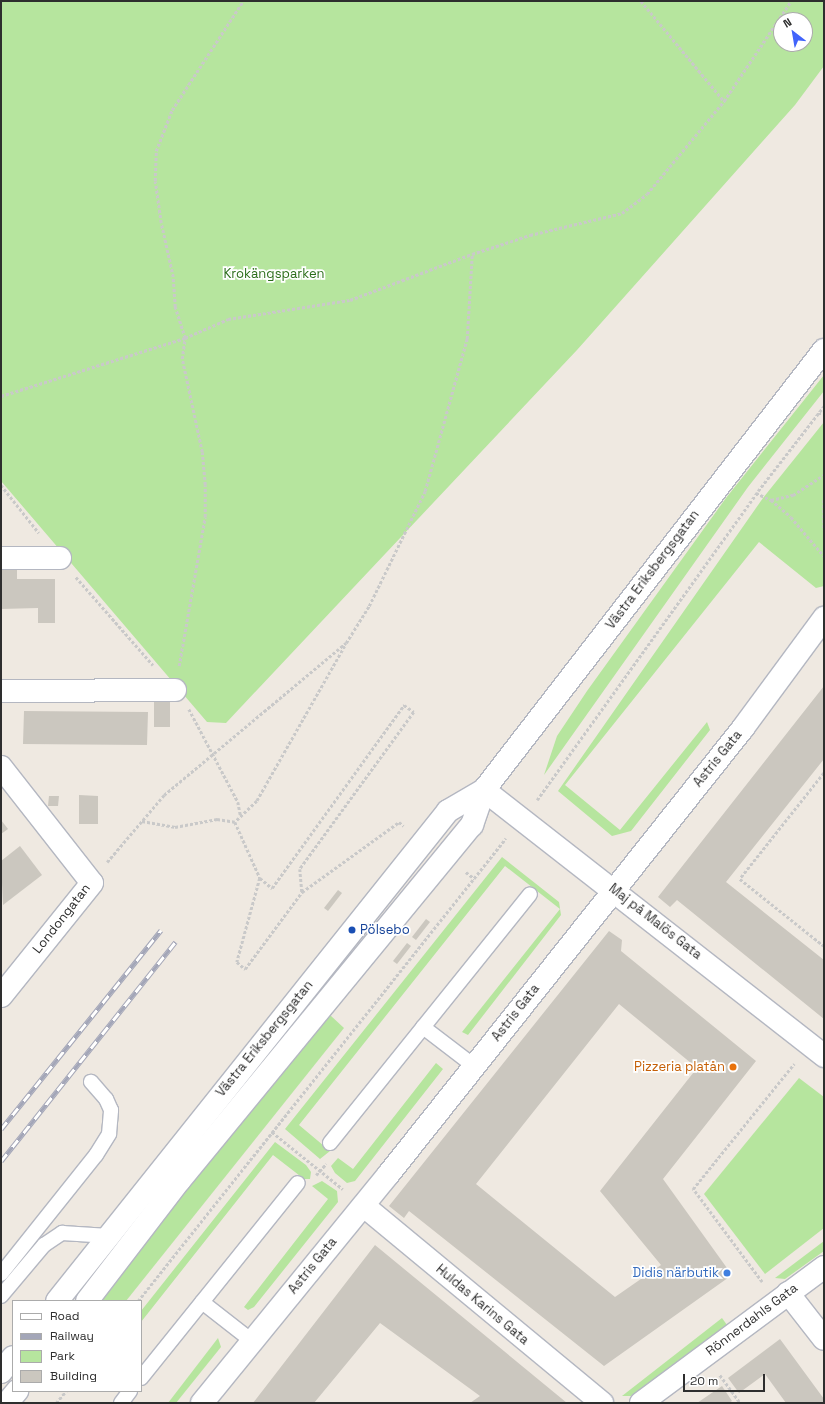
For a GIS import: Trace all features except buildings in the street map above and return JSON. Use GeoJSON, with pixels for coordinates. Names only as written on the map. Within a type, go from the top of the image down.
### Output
{"type":"FeatureCollection","features":[{"type":"Feature","properties":{"kind":"street","name":"Västra Eriksbergsgatan"},"geometry":{"type":"LineString","coordinates":[[88,1300],[180,1180],[472,825],[484,790],[824,350]]}},
{"type":"Feature","properties":{"kind":"street"},"geometry":{"type":"LineString","coordinates":[[1,558],[60,558]]}},
{"type":"Feature","properties":{"kind":"street","name":"Astris Gata"},"geometry":{"type":"LineString","coordinates":[[202,1403],[364,1206],[612,889],[743,728],[824,618]]}},
{"type":"Feature","properties":{"kind":"street"},"geometry":{"type":"LineString","coordinates":[[1,691],[175,690]]}},
{"type":"Feature","properties":{"kind":"street","name":"Londongatan"},"geometry":{"type":"LineString","coordinates":[[1,767],[92,883],[1,996]]}},
{"type":"Feature","properties":{"kind":"street","name":"Västra Eriksbergsgatan"},"geometry":{"type":"LineString","coordinates":[[58,1300],[448,811],[484,790]]}},
{"type":"Feature","properties":{"kind":"street","name":"Maj på Malös Gata"},"geometry":{"type":"LineString","coordinates":[[484,790],[522,818],[824,1056]]}},
{"type":"Feature","properties":{"kind":"street","name":"Huldas Karins Gata"},"geometry":{"type":"LineString","coordinates":[[364,1206],[602,1403]]}},
{"type":"Feature","properties":{"kind":"street","name":"Rönnerdahls Gata"},"geometry":{"type":"LineString","coordinates":[[641,1403],[824,1267]]}},
{"type":"Feature","properties":{"kind":"street"},"geometry":{"type":"LineString","coordinates":[[788,1293],[824,1340]]}},
{"type":"Feature","properties":{"kind":"street"},"geometry":{"type":"LineString","coordinates":[[1,1372],[12,1358]]}},
{"type":"Feature","properties":{"kind":"street"},"geometry":{"type":"LineString","coordinates":[[7,1403],[16,1392]]}},
{"type":"Feature","properties":{"kind":"lane"},"geometry":{"type":"LineString","coordinates":[[330,1143],[530,894]]}},
{"type":"Feature","properties":{"kind":"lane"},"geometry":{"type":"LineString","coordinates":[[423,1027],[474,1066]]}},
{"type":"Feature","properties":{"kind":"lane"},"geometry":{"type":"LineString","coordinates":[[1,1274],[96,1155],[109,1134],[111,1110],[106,1098],[91,1082]]}},
{"type":"Feature","properties":{"kind":"lane"},"geometry":{"type":"LineString","coordinates":[[142,1377],[298,1183]]}},
{"type":"Feature","properties":{"kind":"lane"},"geometry":{"type":"LineString","coordinates":[[1,1296],[44,1245],[62,1233],[109,1236]]}},
{"type":"Feature","properties":{"kind":"lane"},"geometry":{"type":"LineString","coordinates":[[202,1302],[252,1341]]}},
{"type":"Feature","properties":{"kind":"lane"},"geometry":{"type":"LineString","coordinates":[[121,1403],[129,1392]]}},
{"type":"Feature","properties":{"kind":"path"},"geometry":{"type":"LineString","coordinates":[[175,690],[206,517],[202,452],[182,360],[186,338],[175,307],[173,277],[155,181],[156,151],[172,110],[242,1]]}},
{"type":"Feature","properties":{"kind":"path"},"geometry":{"type":"LineString","coordinates":[[641,1],[724,101]]}},
{"type":"Feature","properties":{"kind":"path"},"geometry":{"type":"LineString","coordinates":[[1,396],[186,338],[228,319],[350,300],[472,254],[530,235],[622,213],[647,194],[724,101],[791,1]]}},
{"type":"Feature","properties":{"kind":"path"},"geometry":{"type":"LineString","coordinates":[[142,821],[175,827],[217,819],[235,822],[257,802],[346,643],[369,606],[425,491],[467,339],[472,254]]}},
{"type":"Feature","properties":{"kind":"path"},"geometry":{"type":"LineString","coordinates":[[139,1300],[556,776],[756,493],[824,406]]}},
{"type":"Feature","properties":{"kind":"path"},"geometry":{"type":"LineString","coordinates":[[818,414],[824,414]]}},
{"type":"Feature","properties":{"kind":"path"},"geometry":{"type":"LineString","coordinates":[[771,500],[806,489],[824,475]]}},
{"type":"Feature","properties":{"kind":"path"},"geometry":{"type":"LineString","coordinates":[[1,485],[60,558],[175,690],[204,734],[210,753],[238,802],[241,817]]}},
{"type":"Feature","properties":{"kind":"path"},"geometry":{"type":"LineString","coordinates":[[756,493],[771,500],[791,517],[824,556]]}},
{"type":"Feature","properties":{"kind":"path"},"geometry":{"type":"LineString","coordinates":[[824,500],[824,530]]}},
{"type":"Feature","properties":{"kind":"path"},"geometry":{"type":"LineString","coordinates":[[92,883],[142,821],[210,753],[346,643]]}},
{"type":"Feature","properties":{"kind":"path"},"geometry":{"type":"LineString","coordinates":[[235,822],[260,878],[272,888],[404,705],[414,712],[300,869],[302,892]]}},
{"type":"Feature","properties":{"kind":"path"},"geometry":{"type":"LineString","coordinates":[[824,773],[740,879],[824,946]]}},
{"type":"Feature","properties":{"kind":"path"},"geometry":{"type":"LineString","coordinates":[[260,878],[237,962],[246,969],[302,892],[399,822],[410,830]]}},
{"type":"Feature","properties":{"kind":"path"},"geometry":{"type":"LineString","coordinates":[[763,1284],[693,1189],[796,1062]]}},
{"type":"Feature","properties":{"kind":"path"},"geometry":{"type":"LineString","coordinates":[[272,1132],[364,1206]]}},
{"type":"Feature","properties":{"kind":"path"},"geometry":{"type":"LineString","coordinates":[[715,1368],[740,1403]]}},
{"type":"Feature","properties":{"kind":"path"},"geometry":{"type":"LineString","coordinates":[[56,1403],[65,1392]]}},
{"type":"Feature","properties":{"kind":"green space","name":"Krokängsparken"},"geometry":{"type":"Polygon","coordinates":[[[1,1],[824,1],[824,66],[795,105],[577,350],[226,723],[207,722],[1,481],[1,1]]]}},
{"type":"Feature","properties":{"kind":"green space"},"geometry":{"type":"Polygon","coordinates":[[[824,375],[824,391],[748,487],[544,775],[557,736],[587,691],[726,498],[824,375]]]}},
{"type":"Feature","properties":{"kind":"green space"},"geometry":{"type":"Polygon","coordinates":[[[824,422],[824,586],[816,588],[759,542],[565,785],[620,830],[707,722],[710,730],[631,831],[612,836],[558,791],[763,498],[824,422]]]}},
{"type":"Feature","properties":{"kind":"green space"},"geometry":{"type":"Polygon","coordinates":[[[502,857],[559,902],[561,915],[468,1035],[462,1032],[560,909],[505,866],[299,1125],[330,1151],[320,1159],[285,1129],[502,857]]]}},
{"type":"Feature","properties":{"kind":"green space"},"geometry":{"type":"Polygon","coordinates":[[[330,1015],[344,1028],[127,1300],[97,1300],[330,1015]]]}},
{"type":"Feature","properties":{"kind":"green space"},"geometry":{"type":"Polygon","coordinates":[[[436,1063],[443,1069],[355,1181],[347,1183],[335,1173],[331,1166],[338,1158],[353,1169],[436,1063]]]}},
{"type":"Feature","properties":{"kind":"green space"},"geometry":{"type":"Polygon","coordinates":[[[799,1078],[824,1097],[824,1228],[765,1274],[704,1194],[799,1078]]]}},
{"type":"Feature","properties":{"kind":"green space"},"geometry":{"type":"Polygon","coordinates":[[[275,1142],[306,1165],[311,1172],[310,1179],[304,1179],[273,1155],[142,1321],[142,1310],[275,1142]]]}},
{"type":"Feature","properties":{"kind":"green space"},"geometry":{"type":"Polygon","coordinates":[[[322,1181],[337,1191],[338,1202],[254,1307],[248,1310],[244,1307],[328,1199],[312,1186],[322,1181]]]}},
{"type":"Feature","properties":{"kind":"green space"},"geometry":{"type":"Polygon","coordinates":[[[824,1241],[824,1251],[785,1279],[775,1278],[824,1241]]]}},
{"type":"Feature","properties":{"kind":"green space"},"geometry":{"type":"Polygon","coordinates":[[[722,1318],[727,1325],[631,1396],[622,1396],[722,1318]]]}},
{"type":"Feature","properties":{"kind":"green space"},"geometry":{"type":"Polygon","coordinates":[[[218,1338],[221,1347],[176,1403],[168,1403],[218,1338]]]}},
{"type":"Feature","properties":{"kind":"railway"},"geometry":{"type":"LineString","coordinates":[[1,1129],[161,930]]}},
{"type":"Feature","properties":{"kind":"railway"},"geometry":{"type":"LineString","coordinates":[[1,1161],[175,942]]}},
{"type":"Feature","properties":{"kind":"place","name":"Pölsebo"},"geometry":{"type":"Point","coordinates":[352,930]}},
{"type":"Feature","properties":{"kind":"place","name":"Pizzeria platån"},"geometry":{"type":"Point","coordinates":[733,1067]}},
{"type":"Feature","properties":{"kind":"place","name":"Didis närbutik"},"geometry":{"type":"Point","coordinates":[727,1273]}}]}
